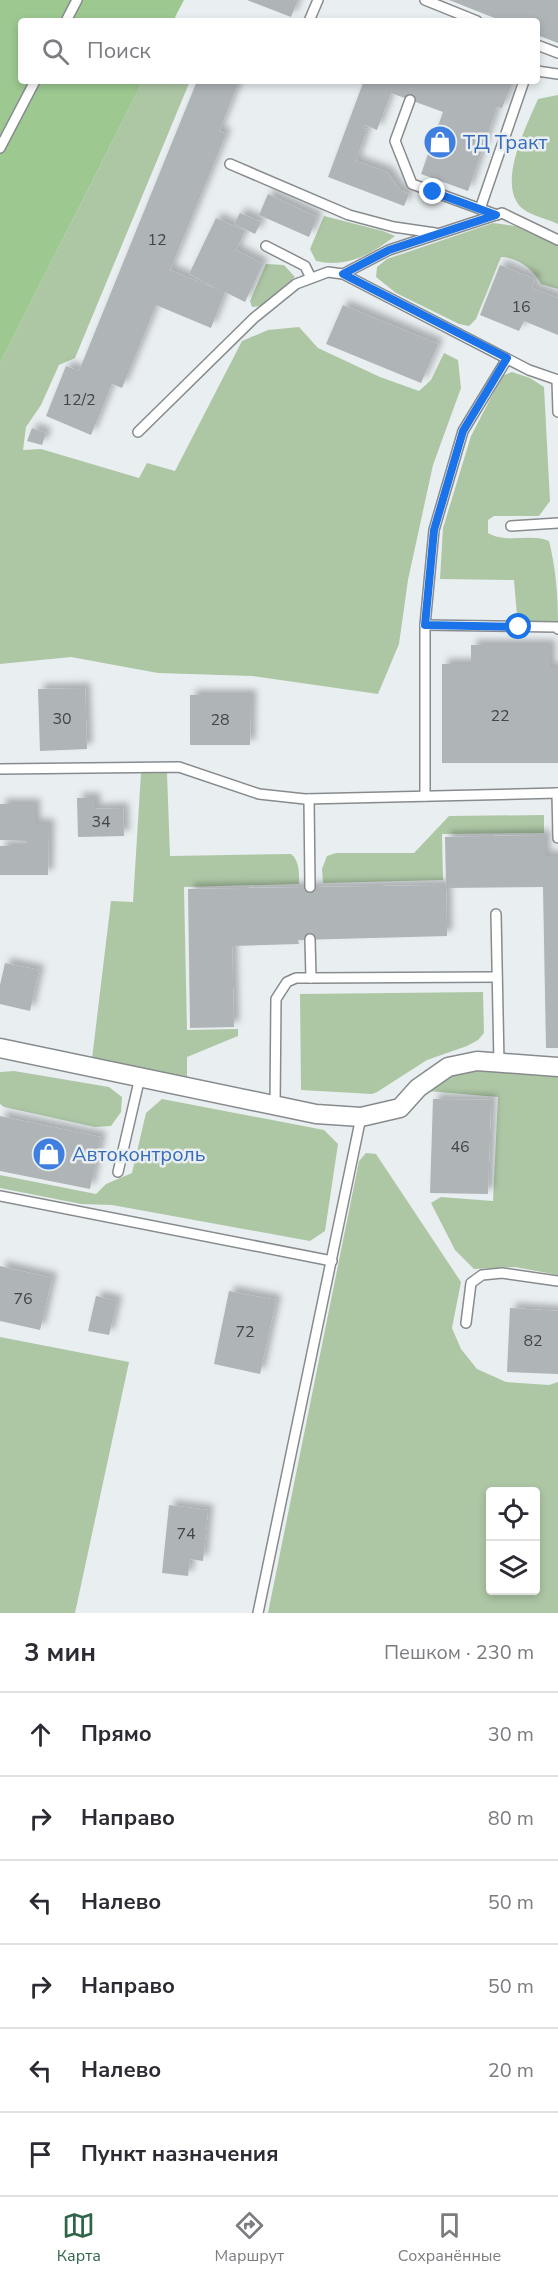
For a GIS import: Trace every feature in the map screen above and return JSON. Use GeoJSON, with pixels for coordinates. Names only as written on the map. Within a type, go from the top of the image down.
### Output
{"type":"FeatureCollection","features":[{"type":"Feature","properties":{"kind":"street"},"geometry":{"type":"LineString","coordinates":[[0,1048],[316,1114],[361,1117],[400,1108],[418,1088],[448,1067],[477,1061],[558,1066]]}},
{"type":"Feature","properties":{"kind":"lane"},"geometry":{"type":"LineString","coordinates":[[68,18],[77,0]]}},
{"type":"Feature","properties":{"kind":"lane"},"geometry":{"type":"LineString","coordinates":[[310,18],[318,0]]}},
{"type":"Feature","properties":{"kind":"lane"},"geometry":{"type":"LineString","coordinates":[[425,0],[470,18]]}},
{"type":"Feature","properties":{"kind":"lane"},"geometry":{"type":"LineString","coordinates":[[540,46],[558,53]]}},
{"type":"Feature","properties":{"kind":"lane"},"geometry":{"type":"LineString","coordinates":[[540,71],[558,74]]}},
{"type":"Feature","properties":{"kind":"lane"},"geometry":{"type":"LineString","coordinates":[[0,148],[33,84]]}},
{"type":"Feature","properties":{"kind":"lane"},"geometry":{"type":"LineString","coordinates":[[480,209],[523,84]]}},
{"type":"Feature","properties":{"kind":"lane"},"geometry":{"type":"LineString","coordinates":[[410,100],[395,141],[412,184],[496,215]]}},
{"type":"Feature","properties":{"kind":"lane"},"geometry":{"type":"LineString","coordinates":[[230,164],[349,215],[393,227],[438,234]]}},
{"type":"Feature","properties":{"kind":"lane"},"geometry":{"type":"LineString","coordinates":[[343,274],[389,250],[502,213],[558,240]]}},
{"type":"Feature","properties":{"kind":"lane"},"geometry":{"type":"LineString","coordinates":[[266,246],[305,266],[311,278]]}},
{"type":"Feature","properties":{"kind":"lane"},"geometry":{"type":"LineString","coordinates":[[138,432],[254,318],[296,284],[328,272],[343,274],[529,370],[557,380],[558,412]]}},
{"type":"Feature","properties":{"kind":"lane"},"geometry":{"type":"LineString","coordinates":[[424,796],[425,625],[434,530],[463,431],[507,358]]}},
{"type":"Feature","properties":{"kind":"lane"},"geometry":{"type":"LineString","coordinates":[[511,526],[558,523]]}},
{"type":"Feature","properties":{"kind":"lane"},"geometry":{"type":"LineString","coordinates":[[425,625],[557,627],[558,629]]}},
{"type":"Feature","properties":{"kind":"lane"},"geometry":{"type":"LineString","coordinates":[[0,769],[179,767],[259,794],[309,799],[557,794],[558,838]]}},
{"type":"Feature","properties":{"kind":"lane"},"geometry":{"type":"LineString","coordinates":[[309,799],[310,887]]}},
{"type":"Feature","properties":{"kind":"lane"},"geometry":{"type":"LineString","coordinates":[[496,914],[499,1063]]}},
{"type":"Feature","properties":{"kind":"lane"},"geometry":{"type":"LineString","coordinates":[[310,939],[311,978]]}},
{"type":"Feature","properties":{"kind":"lane"},"geometry":{"type":"LineString","coordinates":[[275,1106],[276,999],[287,982],[296,978],[497,977]]}},
{"type":"Feature","properties":{"kind":"lane"},"geometry":{"type":"LineString","coordinates":[[118,1172],[140,1077]]}},
{"type":"Feature","properties":{"kind":"lane"},"geometry":{"type":"LineString","coordinates":[[258,1613],[361,1117]]}},
{"type":"Feature","properties":{"kind":"lane"},"geometry":{"type":"LineString","coordinates":[[0,1196],[332,1261]]}},
{"type":"Feature","properties":{"kind":"lane"},"geometry":{"type":"LineString","coordinates":[[466,1323],[471,1283],[482,1275],[502,1273],[558,1281]]}},
{"type":"Feature","properties":{"kind":"green space"},"geometry":{"type":"Polygon","coordinates":[[[0,0],[184,0],[175,18],[18,18],[18,84],[141,84],[0,363],[0,0]]]}},
{"type":"Feature","properties":{"kind":"green space"},"geometry":{"type":"Polygon","coordinates":[[[141,84],[189,84],[75,358],[59,365],[41,405],[26,427],[23,450],[41,449],[139,478],[147,463],[175,471],[242,341],[268,330],[299,327],[318,348],[380,377],[419,391],[431,380],[444,353],[458,360],[461,388],[433,465],[408,580],[399,644],[378,694],[252,676],[158,673],[71,657],[0,664],[0,363],[141,84]]]}},
{"type":"Feature","properties":{"kind":"green space"},"geometry":{"type":"Polygon","coordinates":[[[558,95],[558,224],[523,209],[515,199],[512,186],[516,155],[538,99],[558,95]]]}},
{"type":"Feature","properties":{"kind":"green space"},"geometry":{"type":"Polygon","coordinates":[[[324,216],[395,236],[377,249],[358,258],[338,263],[316,261],[310,249],[324,216]]]}},
{"type":"Feature","properties":{"kind":"green space"},"geometry":{"type":"Polygon","coordinates":[[[493,223],[515,226],[558,245],[558,289],[541,284],[530,269],[519,262],[501,257],[476,319],[469,326],[459,324],[396,293],[376,277],[377,267],[387,259],[493,223]]]}},
{"type":"Feature","properties":{"kind":"green space"},"geometry":{"type":"Polygon","coordinates":[[[266,264],[284,265],[295,277],[261,306],[252,307],[250,301],[266,264]]]}},
{"type":"Feature","properties":{"kind":"green space"},"geometry":{"type":"Polygon","coordinates":[[[512,372],[530,378],[544,387],[550,501],[539,516],[494,516],[488,520],[488,533],[503,538],[534,538],[549,541],[556,582],[558,624],[530,624],[517,616],[514,580],[440,579],[443,528],[471,436],[502,376],[512,372]]]}},
{"type":"Feature","properties":{"kind":"green space"},"geometry":{"type":"Polygon","coordinates":[[[141,773],[167,773],[170,856],[291,854],[298,868],[299,884],[184,887],[187,1030],[238,1029],[238,1036],[187,1057],[187,1078],[92,1059],[111,901],[133,902],[141,773]]]}},
{"type":"Feature","properties":{"kind":"green space"},"geometry":{"type":"Polygon","coordinates":[[[544,815],[544,833],[442,834],[443,880],[323,883],[322,869],[327,856],[336,853],[414,853],[449,816],[544,815]]]}},
{"type":"Feature","properties":{"kind":"green space"},"geometry":{"type":"Polygon","coordinates":[[[483,992],[484,1033],[478,1040],[467,1046],[427,1060],[372,1094],[301,1090],[300,994],[483,992]]]}},
{"type":"Feature","properties":{"kind":"green space"},"geometry":{"type":"Polygon","coordinates":[[[478,1067],[558,1072],[558,1275],[515,1267],[474,1269],[455,1250],[431,1203],[441,1197],[493,1201],[498,1097],[427,1091],[448,1076],[478,1067]]]}},
{"type":"Feature","properties":{"kind":"green space"},"geometry":{"type":"Polygon","coordinates":[[[14,1071],[109,1087],[122,1097],[121,1112],[111,1126],[95,1127],[4,1107],[0,1104],[0,1072],[14,1071]]]}},
{"type":"Feature","properties":{"kind":"green space"},"geometry":{"type":"Polygon","coordinates":[[[162,1099],[324,1130],[338,1144],[325,1231],[310,1241],[112,1205],[81,1204],[0,1188],[0,1175],[96,1194],[106,1184],[132,1173],[146,1113],[162,1099]]]}},
{"type":"Feature","properties":{"kind":"green space"},"geometry":{"type":"Polygon","coordinates":[[[366,1153],[376,1154],[461,1282],[452,1328],[461,1349],[477,1369],[506,1382],[549,1385],[558,1382],[558,1613],[268,1613],[359,1161],[366,1153]]]}},
{"type":"Feature","properties":{"kind":"green space"},"geometry":{"type":"Polygon","coordinates":[[[0,1337],[129,1362],[75,1613],[0,1613],[0,1337]]]}},
{"type":"Feature","properties":{"kind":"building"},"geometry":{"type":"Polygon","coordinates":[[[247,0],[298,0],[291,17],[247,0]]]}},
{"type":"Feature","properties":{"kind":"building"},"geometry":{"type":"Polygon","coordinates":[[[449,0],[558,0],[558,43],[540,36],[540,18],[494,18],[449,0]]]}},
{"type":"Feature","properties":{"kind":"building"},"geometry":{"type":"Polygon","coordinates":[[[196,84],[238,84],[219,131],[226,134],[170,270],[219,290],[189,274],[216,218],[245,231],[236,250],[263,264],[245,302],[225,292],[211,328],[156,305],[122,388],[112,384],[91,435],[46,416],[66,366],[79,371],[196,84]]]}},
{"type":"Feature","properties":{"kind":"building"},"geometry":{"type":"Polygon","coordinates":[[[363,84],[512,84],[502,108],[497,107],[468,191],[421,174],[443,112],[391,93],[377,130],[365,125],[363,128],[367,129],[356,161],[387,172],[400,190],[409,194],[404,206],[328,177],[363,84]]]}},
{"type":"Feature","properties":{"kind":"building"},"geometry":{"type":"Polygon","coordinates":[[[268,194],[317,217],[309,237],[259,215],[268,194]]]}},
{"type":"Feature","properties":{"kind":"building"},"geometry":{"type":"Polygon","coordinates":[[[240,213],[261,222],[255,234],[234,224],[240,213]]]}},
{"type":"Feature","properties":{"kind":"building"},"geometry":{"type":"Polygon","coordinates":[[[500,265],[535,279],[532,288],[558,298],[558,335],[524,321],[519,331],[480,315],[500,265]]]}},
{"type":"Feature","properties":{"kind":"building"},"geometry":{"type":"Polygon","coordinates":[[[343,305],[438,344],[421,383],[326,344],[343,305]]]}},
{"type":"Feature","properties":{"kind":"building"},"geometry":{"type":"Polygon","coordinates":[[[32,428],[46,433],[42,445],[27,441],[32,428]]]}},
{"type":"Feature","properties":{"kind":"building"},"geometry":{"type":"Polygon","coordinates":[[[471,645],[550,645],[550,668],[558,668],[558,763],[442,763],[442,664],[471,664],[471,645]]]}},
{"type":"Feature","properties":{"kind":"building"},"geometry":{"type":"Polygon","coordinates":[[[85,688],[87,749],[40,751],[38,689],[85,688]]]}},
{"type":"Feature","properties":{"kind":"building"},"geometry":{"type":"Polygon","coordinates":[[[190,695],[251,695],[250,745],[190,745],[190,695]]]}},
{"type":"Feature","properties":{"kind":"building"},"geometry":{"type":"Polygon","coordinates":[[[77,798],[95,798],[95,809],[123,808],[124,836],[78,837],[77,798]]]}},
{"type":"Feature","properties":{"kind":"building"},"geometry":{"type":"Polygon","coordinates":[[[0,804],[35,804],[35,824],[49,824],[48,875],[0,875],[0,846],[27,846],[27,841],[0,840],[0,804]]]}},
{"type":"Feature","properties":{"kind":"building"},"geometry":{"type":"Polygon","coordinates":[[[545,835],[545,856],[558,856],[558,1048],[546,1048],[543,887],[446,888],[447,936],[298,940],[299,944],[232,946],[234,1027],[190,1028],[188,889],[446,885],[445,837],[545,835]]]}},
{"type":"Feature","properties":{"kind":"building"},"geometry":{"type":"Polygon","coordinates":[[[5,963],[39,970],[30,1011],[0,1004],[0,985],[5,963]]]}},
{"type":"Feature","properties":{"kind":"building"},"geometry":{"type":"Polygon","coordinates":[[[433,1099],[491,1100],[488,1194],[430,1193],[433,1099]]]}},
{"type":"Feature","properties":{"kind":"building","name":"Автоконтроль"},"geometry":{"type":"Polygon","coordinates":[[[0,1116],[101,1137],[90,1189],[0,1171],[0,1116]]]}},
{"type":"Feature","properties":{"kind":"building"},"geometry":{"type":"Polygon","coordinates":[[[0,1266],[52,1278],[40,1330],[0,1321],[0,1266]]]}},
{"type":"Feature","properties":{"kind":"building"},"geometry":{"type":"Polygon","coordinates":[[[229,1291],[276,1300],[260,1374],[214,1364],[229,1291]]]}},
{"type":"Feature","properties":{"kind":"building"},"geometry":{"type":"Polygon","coordinates":[[[96,1296],[117,1301],[109,1335],[88,1331],[96,1296]]]}},
{"type":"Feature","properties":{"kind":"building"},"geometry":{"type":"Polygon","coordinates":[[[510,1308],[558,1311],[558,1374],[507,1372],[510,1308]]]}},
{"type":"Feature","properties":{"kind":"building"},"geometry":{"type":"Polygon","coordinates":[[[169,1505],[208,1510],[203,1561],[190,1559],[188,1576],[162,1573],[169,1505]]]}},
{"type":"Feature","properties":{"kind":"place","name":"ТД Тракт"},"geometry":{"type":"Point","coordinates":[440,142]}},
{"type":"Feature","properties":{"kind":"place","name":"Автоконтроль"},"geometry":{"type":"Point","coordinates":[49,1154]}},
{"type":"Feature","properties":{"kind":"route"},"geometry":{"type":"LineString","coordinates":[[433,192],[496,215],[389,250],[343,274],[507,358],[463,431],[434,530],[425,625],[519,627]]}}]}
